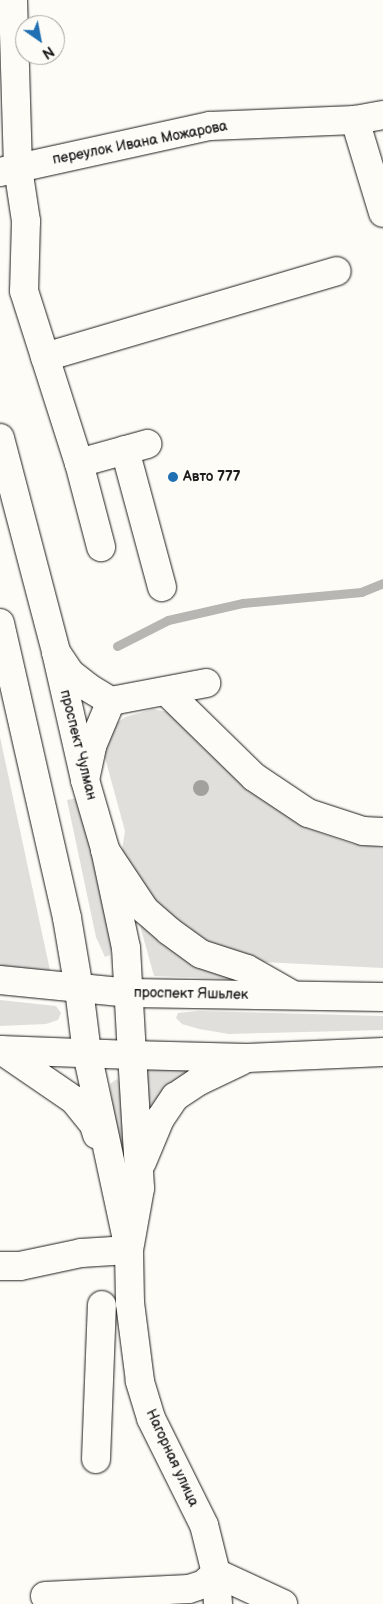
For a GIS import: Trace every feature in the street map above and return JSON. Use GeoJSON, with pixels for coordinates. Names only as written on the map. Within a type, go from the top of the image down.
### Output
{"type":"FeatureCollection","features":[{"type":"Feature","properties":{"kind":"street"},"geometry":{"type":"LineString","coordinates":[[14,0],[9,170],[26,221],[24,291],[79,463],[101,547]]}},
{"type":"Feature","properties":{"kind":"street","name":"переулок Ивана Можарова"},"geometry":{"type":"LineString","coordinates":[[9,170],[210,126],[355,120],[383,115]]}},
{"type":"Feature","properties":{"kind":"street"},"geometry":{"type":"LineString","coordinates":[[355,120],[383,212]]}},
{"type":"Feature","properties":{"kind":"street"},"geometry":{"type":"LineString","coordinates":[[45,357],[338,271]]}},
{"type":"Feature","properties":{"kind":"street","name":"проспект Чулман"},"geometry":{"type":"LineString","coordinates":[[0,438],[56,652],[85,780],[105,850],[126,948],[140,1166],[140,1188],[129,1250]]}},
{"type":"Feature","properties":{"kind":"street"},"geometry":{"type":"LineString","coordinates":[[79,463],[136,447],[162,588]]}},
{"type":"Feature","properties":{"kind":"street"},"geometry":{"type":"LineString","coordinates":[[0,623],[67,918],[80,989],[87,1053],[110,1169],[129,1250],[81,1253],[20,1266],[0,1266]]}},
{"type":"Feature","properties":{"kind":"street"},"geometry":{"type":"LineString","coordinates":[[56,652],[70,673],[89,688],[111,701],[206,683]]}},
{"type":"Feature","properties":{"kind":"street"},"geometry":{"type":"LineString","coordinates":[[166,691],[254,777],[308,813],[363,831],[383,832]]}},
{"type":"Feature","properties":{"kind":"street"},"geometry":{"type":"LineString","coordinates":[[85,780],[92,746],[111,701]]}},
{"type":"Feature","properties":{"kind":"street"},"geometry":{"type":"LineString","coordinates":[[105,850],[145,910],[168,931],[201,954],[247,969],[292,995]]}},
{"type":"Feature","properties":{"kind":"street","name":"проспект Яшьлек"},"geometry":{"type":"LineString","coordinates":[[0,980],[130,993],[383,998]]}},
{"type":"Feature","properties":{"kind":"street"},"geometry":{"type":"LineString","coordinates":[[0,1050],[247,1058],[383,1052]]}},
{"type":"Feature","properties":{"kind":"street"},"geometry":{"type":"LineString","coordinates":[[0,1050],[74,1100],[94,1126],[110,1169]]}},
{"type":"Feature","properties":{"kind":"street"},"geometry":{"type":"LineString","coordinates":[[140,1166],[160,1119],[175,1097],[199,1081],[247,1058]]}},
{"type":"Feature","properties":{"kind":"street","name":"Нагорная улица"},"geometry":{"type":"LineString","coordinates":[[129,1250],[130,1303],[140,1381],[151,1418],[204,1525],[216,1573],[218,1604]]}},
{"type":"Feature","properties":{"kind":"street"},"geometry":{"type":"LineString","coordinates":[[96,1459],[91,1306],[130,1303]]}},
{"type":"Feature","properties":{"kind":"street"},"geometry":{"type":"LineString","coordinates":[[45,1596],[94,1599],[189,1589],[204,1584],[216,1573],[283,1604]]}},
{"type":"Feature","properties":{"kind":"shaded area"},"geometry":{"type":"Polygon","coordinates":[[[153,709],[168,712],[183,724],[197,742],[252,792],[306,828],[353,844],[383,847],[383,968],[263,962],[225,953],[172,924],[121,857],[125,831],[104,754],[106,740],[112,727],[125,717],[153,709]]]}},
{"type":"Feature","properties":{"kind":"shaded area"},"geometry":{"type":"Polygon","coordinates":[[[0,737],[51,975],[0,968],[0,737]]]}},
{"type":"Feature","properties":{"kind":"shaded area"},"geometry":{"type":"Polygon","coordinates":[[[78,798],[113,941],[110,955],[105,957],[96,937],[67,800],[78,798]]]}},
{"type":"Feature","properties":{"kind":"shaded area"},"geometry":{"type":"Polygon","coordinates":[[[136,911],[238,979],[154,976],[136,911]]]}},
{"type":"Feature","properties":{"kind":"shaded area"},"geometry":{"type":"Polygon","coordinates":[[[0,1000],[56,1006],[61,1013],[58,1020],[46,1024],[0,1026],[0,1000]]]}},
{"type":"Feature","properties":{"kind":"shaded area"},"geometry":{"type":"Polygon","coordinates":[[[197,1011],[383,1016],[383,1030],[229,1034],[182,1024],[176,1018],[178,1013],[197,1011]]]}},
{"type":"Feature","properties":{"kind":"shaded area"},"geometry":{"type":"Polygon","coordinates":[[[204,1067],[151,1118],[139,1068],[204,1067]]]}},
{"type":"Feature","properties":{"kind":"shaded area"},"geometry":{"type":"Polygon","coordinates":[[[117,1079],[122,1088],[130,1175],[123,1185],[110,1084],[117,1079]]]}},
{"type":"Feature","properties":{"kind":"waterway"},"geometry":{"type":"LineString","coordinates":[[117,646],[168,620],[243,603],[361,592],[383,583]]}},
{"type":"Feature","properties":{"kind":"place","name":"Авто 777"},"geometry":{"type":"Point","coordinates":[173,477]}}]}
